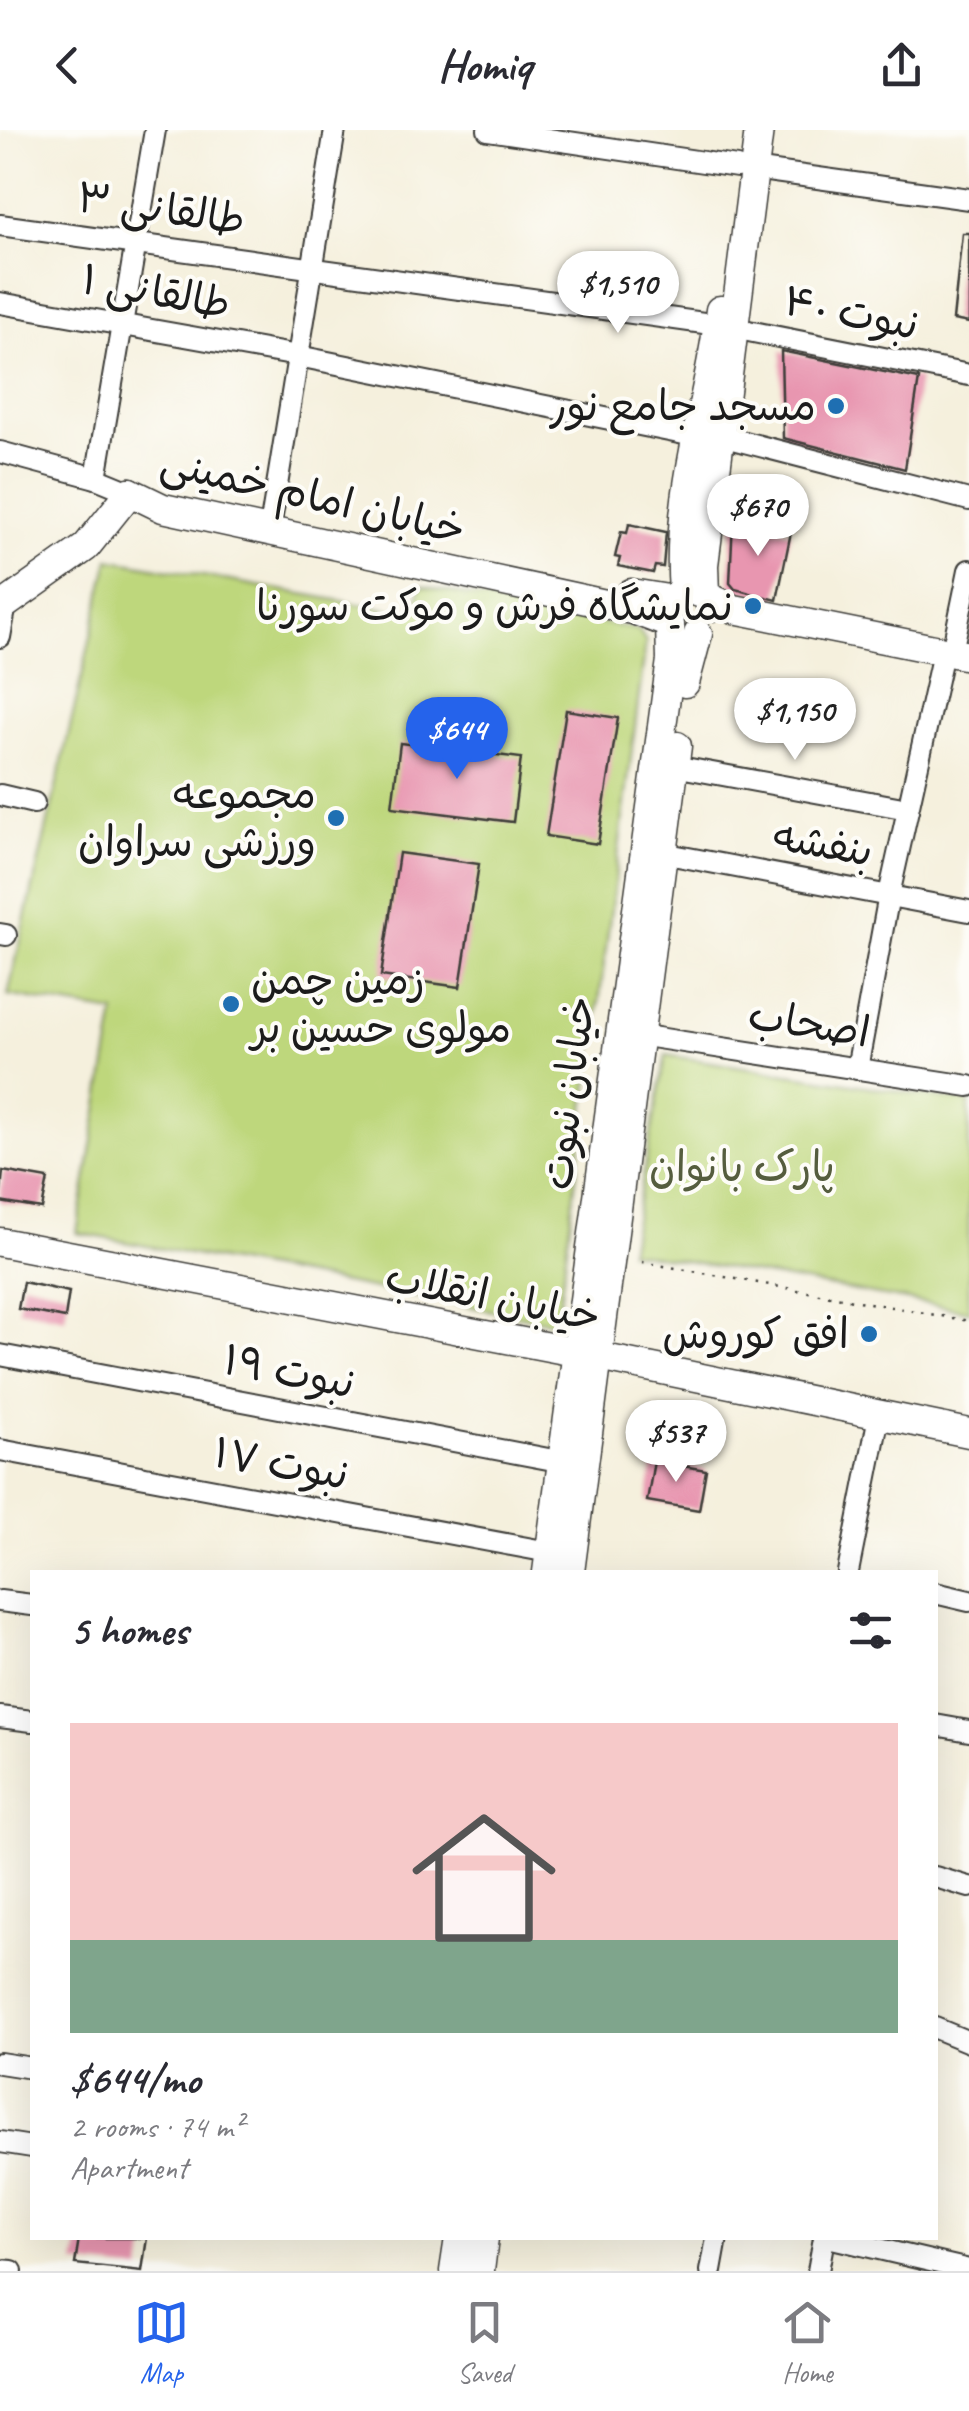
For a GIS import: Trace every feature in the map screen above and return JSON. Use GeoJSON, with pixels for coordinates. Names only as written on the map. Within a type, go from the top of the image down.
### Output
{"type":"FeatureCollection","features":[{"type":"Feature","properties":{"kind":"main road"},"geometry":{"type":"LineString","coordinates":[[742,130],[745,168],[708,436],[704,565],[688,594],[668,608],[670,624],[682,634],[730,622],[957,662]]}},
{"type":"Feature","properties":{"kind":"main road"},"geometry":{"type":"LineString","coordinates":[[745,168],[759,130]]}},
{"type":"Feature","properties":{"kind":"main road","name":"خیابان امام خمینی"},"geometry":{"type":"LineString","coordinates":[[130,492],[158,491],[271,524],[634,610],[670,624]]}},
{"type":"Feature","properties":{"kind":"main road"},"geometry":{"type":"LineString","coordinates":[[3,606],[86,546],[130,492]]}},
{"type":"Feature","properties":{"kind":"main road","name":"خیابان امام خمینی"},"geometry":{"type":"LineString","coordinates":[[271,524],[653,598],[688,594],[734,609],[957,662]]}},
{"type":"Feature","properties":{"kind":"main road"},"geometry":{"type":"LineString","coordinates":[[688,594],[713,609],[702,632]]}},
{"type":"Feature","properties":{"kind":"main road","name":"خیابان نبوت"},"geometry":{"type":"LineString","coordinates":[[570,1570],[586,1355],[671,660],[670,624]]}},
{"type":"Feature","properties":{"kind":"main road","name":"خیابان نبوت"},"geometry":{"type":"LineString","coordinates":[[628,1034],[662,853],[690,654],[702,632]]}},
{"type":"Feature","properties":{"kind":"main road","name":"خیابان انقلاب"},"geometry":{"type":"LineString","coordinates":[[0,1242],[969,1433]]}},
{"type":"Feature","properties":{"kind":"main road","name":"خیابان نبوت"},"geometry":{"type":"LineString","coordinates":[[548,1562],[586,1355]]}},
{"type":"Feature","properties":{"kind":"main road"},"geometry":{"type":"LineString","coordinates":[[454,2271],[458,2240]]}},
{"type":"Feature","properties":{"kind":"main road"},"geometry":{"type":"LineString","coordinates":[[480,2271],[484,2240]]}},
{"type":"Feature","properties":{"kind":"street"},"geometry":{"type":"LineString","coordinates":[[96,478],[155,130]]}},
{"type":"Feature","properties":{"kind":"street"},"geometry":{"type":"LineString","coordinates":[[271,524],[335,130]]}},
{"type":"Feature","properties":{"kind":"street"},"geometry":{"type":"LineString","coordinates":[[488,130],[969,199]]}},
{"type":"Feature","properties":{"kind":"street","name":"طالقانی ۳"},"geometry":{"type":"LineString","coordinates":[[0,225],[524,298]]}},
{"type":"Feature","properties":{"kind":"street","name":"نبوت ۴۰"},"geometry":{"type":"LineString","coordinates":[[524,298],[726,326],[969,374]]}},
{"type":"Feature","properties":{"kind":"street","name":"طالقانی ۱"},"geometry":{"type":"LineString","coordinates":[[0,302],[708,436],[969,500]]}},
{"type":"Feature","properties":{"kind":"street"},"geometry":{"type":"LineString","coordinates":[[0,452],[96,478],[130,492]]}},
{"type":"Feature","properties":{"kind":"street"},"geometry":{"type":"LineString","coordinates":[[857,1070],[908,809],[957,662],[969,570]]}},
{"type":"Feature","properties":{"kind":"street"},"geometry":{"type":"LineString","coordinates":[[0,637],[3,606]]}},
{"type":"Feature","properties":{"kind":"street"},"geometry":{"type":"LineString","coordinates":[[674,766],[908,809]]}},
{"type":"Feature","properties":{"kind":"street"},"geometry":{"type":"LineString","coordinates":[[0,795],[34,803]]}},
{"type":"Feature","properties":{"kind":"street","name":"بنفشه"},"geometry":{"type":"LineString","coordinates":[[662,853],[969,910]]}},
{"type":"Feature","properties":{"kind":"street","name":"اصحاب"},"geometry":{"type":"LineString","coordinates":[[628,1034],[969,1086]]}},
{"type":"Feature","properties":{"kind":"street","name":"نبوت ۱۹"},"geometry":{"type":"LineString","coordinates":[[0,1356],[564,1462]]}},
{"type":"Feature","properties":{"kind":"street"},"geometry":{"type":"LineString","coordinates":[[848,1570],[879,1416]]}},
{"type":"Feature","properties":{"kind":"street","name":"نبوت ۱۷"},"geometry":{"type":"LineString","coordinates":[[0,1450],[548,1562]]}},
{"type":"Feature","properties":{"kind":"street"},"geometry":{"type":"LineString","coordinates":[[938,1595],[969,1601]]}},
{"type":"Feature","properties":{"kind":"street"},"geometry":{"type":"LineString","coordinates":[[0,1601],[30,1605]]}},
{"type":"Feature","properties":{"kind":"street"},"geometry":{"type":"LineString","coordinates":[[0,1717],[30,1721]]}},
{"type":"Feature","properties":{"kind":"street"},"geometry":{"type":"LineString","coordinates":[[938,1726],[969,1731]]}},
{"type":"Feature","properties":{"kind":"street"},"geometry":{"type":"LineString","coordinates":[[938,1879],[969,1887]]}},
{"type":"Feature","properties":{"kind":"street"},"geometry":{"type":"LineString","coordinates":[[938,2029],[969,2042]]}},
{"type":"Feature","properties":{"kind":"street"},"geometry":{"type":"LineString","coordinates":[[0,2063],[30,2068]]}},
{"type":"Feature","properties":{"kind":"street"},"geometry":{"type":"LineString","coordinates":[[0,2142],[30,2147]]}},
{"type":"Feature","properties":{"kind":"street"},"geometry":{"type":"LineString","coordinates":[[711,2271],[717,2240]]}},
{"type":"Feature","properties":{"kind":"street"},"geometry":{"type":"LineString","coordinates":[[818,2271],[824,2240]]}},
{"type":"Feature","properties":{"kind":"street"},"geometry":{"type":"LineString","coordinates":[[841,2240],[969,2270]]}},
{"type":"Feature","properties":{"kind":"street"},"geometry":{"type":"LineString","coordinates":[[0,2270],[12,2271]]}},
{"type":"Feature","properties":{"kind":"path"},"geometry":{"type":"LineString","coordinates":[[642,1262],[969,1321]]}},
{"type":"Feature","properties":{"kind":"green space","name":"مجموعه ورزشی سراوان"},"geometry":{"type":"Polygon","coordinates":[[[109,559],[413,614],[421,586],[639,630],[646,642],[557,1323],[77,1233],[115,1013],[8,995],[109,559]]]}},
{"type":"Feature","properties":{"kind":"green space","name":"پارک بانوان"},"geometry":{"type":"Polygon","coordinates":[[[666,1055],[969,1102],[969,1311],[629,1251],[666,1055]]]}},
{"type":"Feature","properties":{"kind":"building"},"geometry":{"type":"Polygon","coordinates":[[[962,233],[969,233],[969,323],[953,320],[962,233]]]}},
{"type":"Feature","properties":{"kind":"building"},"geometry":{"type":"Polygon","coordinates":[[[781,351],[919,379],[905,469],[783,438],[781,351]]]}},
{"type":"Feature","properties":{"kind":"building"},"geometry":{"type":"Polygon","coordinates":[[[733,520],[791,532],[777,600],[735,589],[730,583],[733,520]]]}},
{"type":"Feature","properties":{"kind":"building"},"geometry":{"type":"Polygon","coordinates":[[[629,524],[666,532],[663,567],[655,566],[653,573],[618,566],[620,558],[615,557],[621,532],[627,533],[629,524]]]}},
{"type":"Feature","properties":{"kind":"building"},"geometry":{"type":"Polygon","coordinates":[[[566,710],[618,718],[598,844],[546,836],[566,710]]]}},
{"type":"Feature","properties":{"kind":"building"},"geometry":{"type":"Polygon","coordinates":[[[400,743],[521,758],[513,822],[392,807],[400,743]]]}},
{"type":"Feature","properties":{"kind":"building"},"geometry":{"type":"Polygon","coordinates":[[[399,853],[479,864],[460,987],[381,976],[399,853]]]}},
{"type":"Feature","properties":{"kind":"building"},"geometry":{"type":"Polygon","coordinates":[[[3,1171],[48,1179],[42,1209],[0,1202],[3,1171]]]}},
{"type":"Feature","properties":{"kind":"building"},"geometry":{"type":"Polygon","coordinates":[[[23,1282],[69,1292],[65,1318],[18,1309],[23,1282]]]}},
{"type":"Feature","properties":{"kind":"building"},"geometry":{"type":"Polygon","coordinates":[[[654,1461],[706,1470],[699,1510],[647,1501],[654,1461]]]}},
{"type":"Feature","properties":{"kind":"building"},"geometry":{"type":"Polygon","coordinates":[[[79,2240],[147,2240],[142,2271],[75,2264],[79,2240]]]}},
{"type":"Feature","properties":{"kind":"place","name":"مسجد جامع نور"},"geometry":{"type":"Point","coordinates":[836,406]}},
{"type":"Feature","properties":{"kind":"place","name":"نمایشگاه فرش و موکت سورنا"},"geometry":{"type":"Point","coordinates":[753,606]}},
{"type":"Feature","properties":{"kind":"place","name":"مجموعه ورزشی سراوان"},"geometry":{"type":"Point","coordinates":[336,818]}},
{"type":"Feature","properties":{"kind":"place","name":"زمین چمن مولوی حسین بر"},"geometry":{"type":"Point","coordinates":[231,1004]}},
{"type":"Feature","properties":{"kind":"place","name":"افق کوروش"},"geometry":{"type":"Point","coordinates":[869,1334]}}]}
